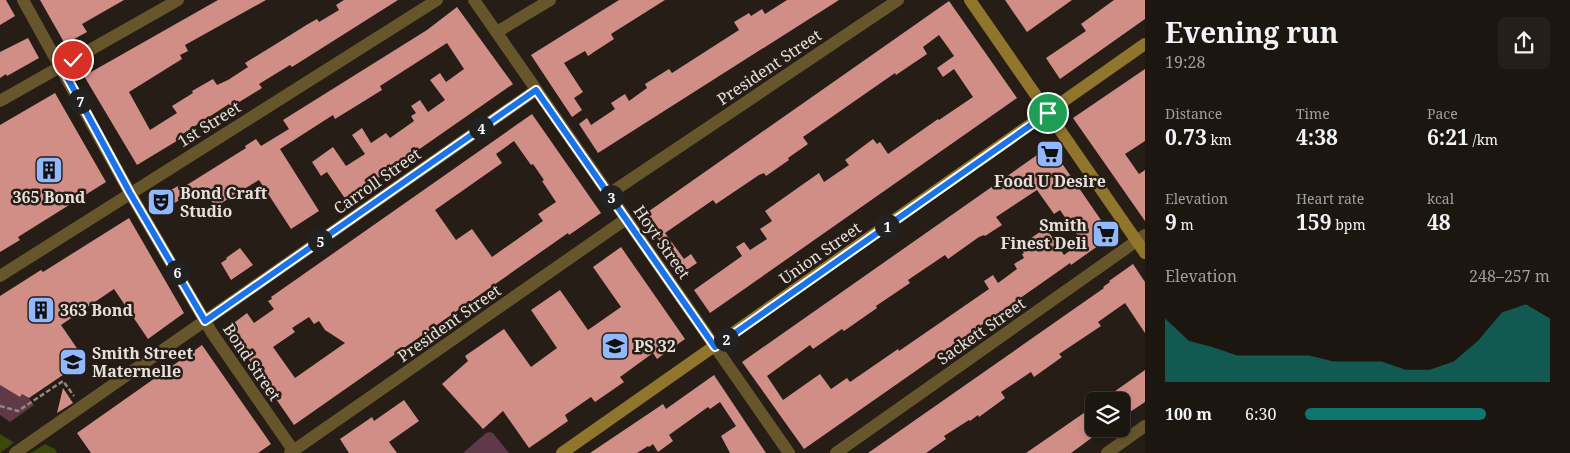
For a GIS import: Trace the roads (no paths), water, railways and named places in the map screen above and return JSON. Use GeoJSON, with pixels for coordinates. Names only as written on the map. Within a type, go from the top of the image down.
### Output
{"type":"FeatureCollection","features":[{"type":"Feature","properties":{"kind":"street","name":"Bond Street"},"geometry":{"type":"LineString","coordinates":[[23,0],[130,193],[205,321],[292,452]]}},
{"type":"Feature","properties":{"kind":"street"},"geometry":{"type":"LineString","coordinates":[[0,101],[178,0]]}},
{"type":"Feature","properties":{"kind":"street","name":"1st Street"},"geometry":{"type":"LineString","coordinates":[[0,276],[437,0]]}},
{"type":"Feature","properties":{"kind":"street","name":"Hoyt Street"},"geometry":{"type":"LineString","coordinates":[[474,0],[789,453]]}},
{"type":"Feature","properties":{"kind":"street"},"geometry":{"type":"LineString","coordinates":[[497,32],[550,0]]}},
{"type":"Feature","properties":{"kind":"street","name":"President Street"},"geometry":{"type":"LineString","coordinates":[[609,194],[898,0]]}},
{"type":"Feature","properties":{"kind":"street"},"geometry":{"type":"LineString","coordinates":[[970,0],[1048,113],[1141,238],[1145,253]]}},
{"type":"Feature","properties":{"kind":"street","name":"Union Street"},"geometry":{"type":"LineString","coordinates":[[562,453],[1145,44]]}},
{"type":"Feature","properties":{"kind":"street","name":"Carroll Street"},"geometry":{"type":"LineString","coordinates":[[15,453],[536,90]]}},
{"type":"Feature","properties":{"kind":"street","name":"President Street"},"geometry":{"type":"LineString","coordinates":[[292,452],[626,218]]}},
{"type":"Feature","properties":{"kind":"street","name":"Sackett Street"},"geometry":{"type":"LineString","coordinates":[[836,453],[1141,238]]}},
{"type":"Feature","properties":{"kind":"street"},"geometry":{"type":"LineString","coordinates":[[1107,453],[1145,426]]}},
{"type":"Feature","properties":{"kind":"place","name":"Food U Desire"},"geometry":{"type":"Point","coordinates":[1050,154]}},
{"type":"Feature","properties":{"kind":"place","name":"365 Bond"},"geometry":{"type":"Point","coordinates":[49,170]}},
{"type":"Feature","properties":{"kind":"place","name":"Bond Craft Studio"},"geometry":{"type":"Point","coordinates":[161,202]}},
{"type":"Feature","properties":{"kind":"place","name":"Smith Finest Deli"},"geometry":{"type":"Point","coordinates":[1106,234]}},
{"type":"Feature","properties":{"kind":"place","name":"363 Bond"},"geometry":{"type":"Point","coordinates":[41,310]}},
{"type":"Feature","properties":{"kind":"place","name":"PS 32"},"geometry":{"type":"Point","coordinates":[615,346]}},
{"type":"Feature","properties":{"kind":"place","name":"Smith Street Maternelle"},"geometry":{"type":"Point","coordinates":[73,362]}}]}
